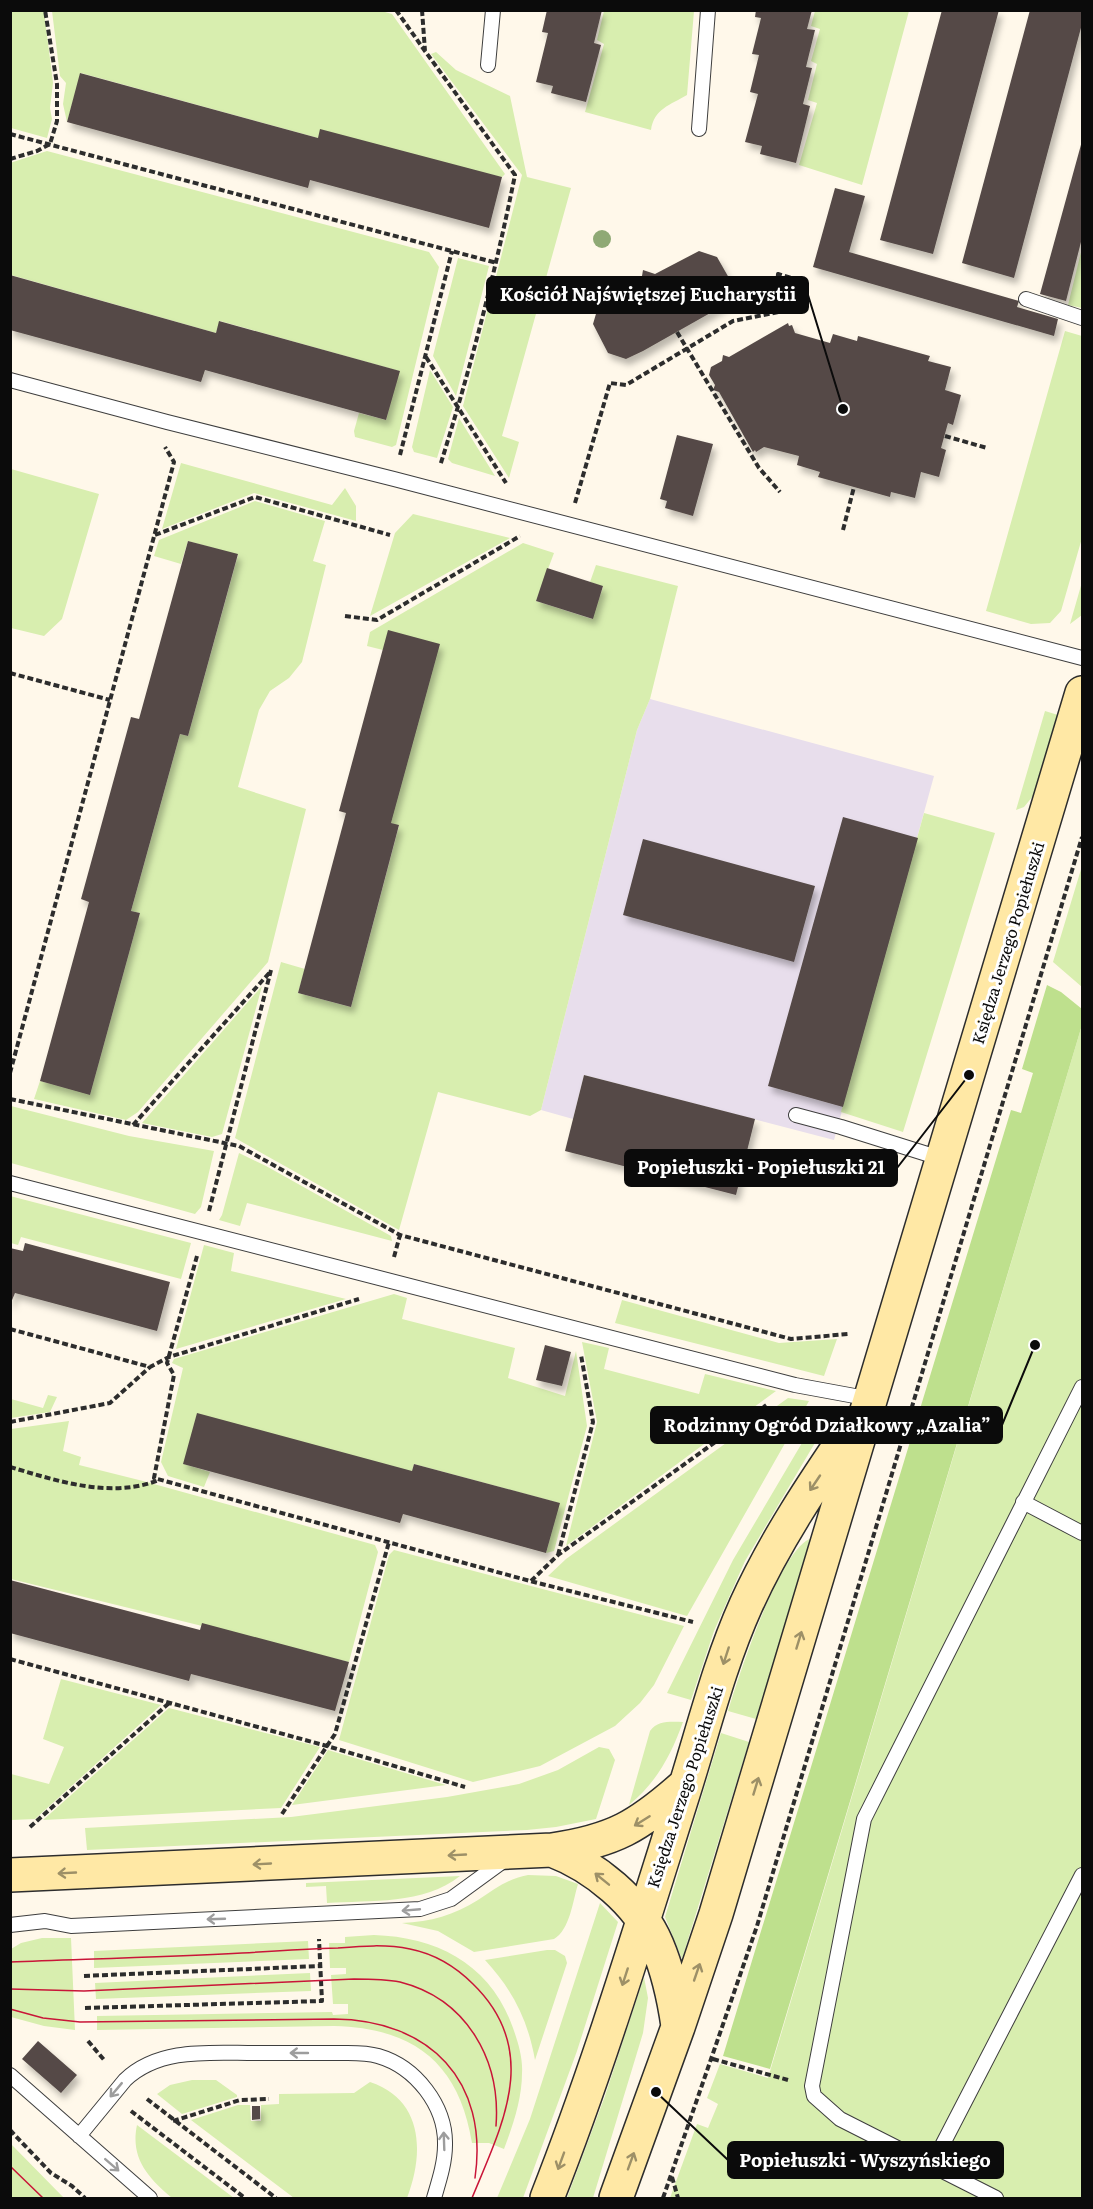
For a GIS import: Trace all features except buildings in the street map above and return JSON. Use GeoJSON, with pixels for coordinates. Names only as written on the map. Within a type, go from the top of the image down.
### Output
{"type":"FeatureCollection","features":[{"type":"Feature","properties":{"kind":"street","name":"Księdza Jerzego Popiełuszki"},"geometry":{"type":"LineString","coordinates":[[616,2199],[716,1914],[1083,693]]}},
{"type":"Feature","properties":{"kind":"street","name":"Księdza Jerzego Popiełuszki"},"geometry":{"type":"LineString","coordinates":[[547,2199],[590,2083],[733,1637],[761,1573],[808,1493],[871,1399]]}},
{"type":"Feature","properties":{"kind":"street"},"geometry":{"type":"LineString","coordinates":[[10,1875],[515,1852],[582,1846],[627,1830],[654,1812],[687,1783]]}},
{"type":"Feature","properties":{"kind":"street"},"geometry":{"type":"LineString","coordinates":[[552,1850],[568,1856],[597,1875],[626,1900],[643,1921],[656,1942],[667,1972],[678,2027]]}},
{"type":"Feature","properties":{"kind":"lane"},"geometry":{"type":"LineString","coordinates":[[488,65],[493,10]]}},
{"type":"Feature","properties":{"kind":"lane"},"geometry":{"type":"LineString","coordinates":[[699,129],[708,10]]}},
{"type":"Feature","properties":{"kind":"lane"},"geometry":{"type":"LineString","coordinates":[[1026,299],[1083,318]]}},
{"type":"Feature","properties":{"kind":"lane"},"geometry":{"type":"LineString","coordinates":[[10,380],[1083,658]]}},
{"type":"Feature","properties":{"kind":"lane"},"geometry":{"type":"LineString","coordinates":[[796,1115],[943,1159]]}},
{"type":"Feature","properties":{"kind":"lane"},"geometry":{"type":"LineString","coordinates":[[10,1183],[388,1278],[795,1385],[871,1399]]}},
{"type":"Feature","properties":{"kind":"lane"},"geometry":{"type":"LineString","coordinates":[[996,2199],[840,2119],[814,2096],[812,2086],[864,1819],[1083,1387]]}},
{"type":"Feature","properties":{"kind":"lane"},"geometry":{"type":"LineString","coordinates":[[1023,1502],[1083,1533]]}},
{"type":"Feature","properties":{"kind":"lane"},"geometry":{"type":"LineString","coordinates":[[10,1925],[45,1921],[71,1926],[420,1909],[445,1902],[463,1892],[515,1852]]}},
{"type":"Feature","properties":{"kind":"lane"},"geometry":{"type":"LineString","coordinates":[[932,2165],[1083,1875]]}},
{"type":"Feature","properties":{"kind":"lane"},"geometry":{"type":"LineString","coordinates":[[79,2136],[125,2080],[143,2065],[154,2060],[177,2055],[307,2053],[376,2055],[398,2064],[412,2074],[428,2092],[439,2113],[445,2145],[442,2171],[434,2199]]}},
{"type":"Feature","properties":{"kind":"lane"},"geometry":{"type":"LineString","coordinates":[[10,2074],[150,2199]]}},
{"type":"Feature","properties":{"kind":"path"},"geometry":{"type":"LineString","coordinates":[[10,159],[37,151],[50,144],[57,121],[57,84],[45,10]]}},
{"type":"Feature","properties":{"kind":"path"},"geometry":{"type":"LineString","coordinates":[[396,10],[515,175],[497,263],[459,407],[434,490]]}},
{"type":"Feature","properties":{"kind":"path"},"geometry":{"type":"LineString","coordinates":[[422,10],[425,51]]}},
{"type":"Feature","properties":{"kind":"path"},"geometry":{"type":"LineString","coordinates":[[10,134],[497,263]]}},
{"type":"Feature","properties":{"kind":"path"},"geometry":{"type":"LineString","coordinates":[[394,479],[452,250]]}},
{"type":"Feature","properties":{"kind":"path"},"geometry":{"type":"LineString","coordinates":[[575,503],[610,383],[626,385],[733,321],[775,313],[800,308],[808,283],[778,274],[775,313]]}},
{"type":"Feature","properties":{"kind":"path"},"geometry":{"type":"LineString","coordinates":[[677,332],[759,468],[780,492]]}},
{"type":"Feature","properties":{"kind":"path"},"geometry":{"type":"LineString","coordinates":[[426,357],[507,484]]}},
{"type":"Feature","properties":{"kind":"path"},"geometry":{"type":"LineString","coordinates":[[945,436],[987,448]]}},
{"type":"Feature","properties":{"kind":"path"},"geometry":{"type":"LineString","coordinates":[[10,1073],[174,462],[162,441]]}},
{"type":"Feature","properties":{"kind":"path"},"geometry":{"type":"LineString","coordinates":[[843,530],[854,488]]}},
{"type":"Feature","properties":{"kind":"path"},"geometry":{"type":"LineString","coordinates":[[155,535],[255,498],[390,535]]}},
{"type":"Feature","properties":{"kind":"path"},"geometry":{"type":"LineString","coordinates":[[345,616],[377,620],[520,536]]}},
{"type":"Feature","properties":{"kind":"path"},"geometry":{"type":"LineString","coordinates":[[10,673],[110,700]]}},
{"type":"Feature","properties":{"kind":"path"},"geometry":{"type":"LineString","coordinates":[[663,2199],[757,1926],[1083,837]]}},
{"type":"Feature","properties":{"kind":"path"},"geometry":{"type":"LineString","coordinates":[[133,1125],[272,970]]}},
{"type":"Feature","properties":{"kind":"path"},"geometry":{"type":"LineString","coordinates":[[10,1099],[239,1146],[400,1235],[791,1339],[848,1334]]}},
{"type":"Feature","properties":{"kind":"path"},"geometry":{"type":"LineString","coordinates":[[10,1422],[110,1403],[150,1367],[169,1357],[383,1292],[400,1235]]}},
{"type":"Feature","properties":{"kind":"path"},"geometry":{"type":"LineString","coordinates":[[558,1555],[593,1422],[576,1328]]}},
{"type":"Feature","properties":{"kind":"path"},"geometry":{"type":"LineString","coordinates":[[10,1329],[150,1367]]}},
{"type":"Feature","properties":{"kind":"path"},"geometry":{"type":"LineString","coordinates":[[530,1581],[558,1555],[795,1385]]}},
{"type":"Feature","properties":{"kind":"path"},"geometry":{"type":"LineString","coordinates":[[10,1467],[78,1486],[141,1487],[160,1480]]}},
{"type":"Feature","properties":{"kind":"path"},"geometry":{"type":"LineString","coordinates":[[154,1478],[530,1581],[693,1622]]}},
{"type":"Feature","properties":{"kind":"path"},"geometry":{"type":"LineString","coordinates":[[282,1814],[335,1734],[389,1542]]}},
{"type":"Feature","properties":{"kind":"path"},"geometry":{"type":"LineString","coordinates":[[10,1659],[465,1786]]}},
{"type":"Feature","properties":{"kind":"path"},"geometry":{"type":"LineString","coordinates":[[30,1827],[170,1702]]}},
{"type":"Feature","properties":{"kind":"path"},"geometry":{"type":"LineString","coordinates":[[85,2008],[322,2001],[318,1934]]}},
{"type":"Feature","properties":{"kind":"path"},"geometry":{"type":"LineString","coordinates":[[84,1976],[320,1966]]}},
{"type":"Feature","properties":{"kind":"path"},"geometry":{"type":"LineString","coordinates":[[88,2041],[105,2061]]}},
{"type":"Feature","properties":{"kind":"path"},"geometry":{"type":"LineString","coordinates":[[712,2059],[812,2086]]}},
{"type":"Feature","properties":{"kind":"path"},"geometry":{"type":"LineString","coordinates":[[111,2096],[245,2199]]}},
{"type":"Feature","properties":{"kind":"path"},"geometry":{"type":"LineString","coordinates":[[147,2100],[276,2199]]}},
{"type":"Feature","properties":{"kind":"path"},"geometry":{"type":"LineString","coordinates":[[174,2121],[240,2100],[269,2100]]}},
{"type":"Feature","properties":{"kind":"path"},"geometry":{"type":"LineString","coordinates":[[10,2130],[51,2173],[72,2186],[85,2199]]}},
{"type":"Feature","properties":{"kind":"path"},"geometry":{"type":"LineString","coordinates":[[672,2177],[678,2199]]}},
{"type":"Feature","properties":{"kind":"shaded area"},"geometry":{"type":"Polygon","coordinates":[[[650,699],[934,776],[834,1140],[584,1075],[573,1119],[541,1110],[637,730],[650,699]]]}},
{"type":"Feature","properties":{"kind":"green space"},"geometry":{"type":"Polygon","coordinates":[[[378,10],[392,14],[505,174],[502,177],[318,138],[81,73],[67,122],[63,104],[66,83],[60,76],[52,11],[378,10]]]}},
{"type":"Feature","properties":{"kind":"green space"},"geometry":{"type":"Polygon","coordinates":[[[10,11],[44,11],[53,83],[50,108],[52,119],[47,138],[11,128],[10,11]]]}},
{"type":"Feature","properties":{"kind":"green space"},"geometry":{"type":"Polygon","coordinates":[[[604,11],[694,11],[687,95],[659,112],[651,130],[585,112],[604,44],[597,40],[604,11]]]}},
{"type":"Feature","properties":{"kind":"green space"},"geometry":{"type":"Polygon","coordinates":[[[815,11],[909,11],[862,185],[799,165],[817,103],[808,100],[817,64],[811,61],[820,29],[811,26],[815,11]]]}},
{"type":"Feature","properties":{"kind":"green space"},"geometry":{"type":"Polygon","coordinates":[[[436,52],[456,70],[510,96],[527,177],[571,188],[502,436],[519,442],[509,478],[463,406],[522,175],[431,54],[436,52]]]}},
{"type":"Feature","properties":{"kind":"green space"},"geometry":{"type":"Polygon","coordinates":[[[47,151],[429,252],[439,267],[396,445],[392,447],[355,437],[354,431],[359,413],[386,420],[399,371],[220,321],[216,333],[11,275],[10,163],[47,151]]]}},
{"type":"Feature","properties":{"kind":"green space"},"geometry":{"type":"Polygon","coordinates":[[[1082,248],[1082,308],[1068,305],[1082,248]]]}},
{"type":"Feature","properties":{"kind":"green space"},"geometry":{"type":"Polygon","coordinates":[[[458,258],[489,266],[456,396],[433,356],[458,258]]]}},
{"type":"Feature","properties":{"kind":"green space"},"geometry":{"type":"Polygon","coordinates":[[[1065,331],[1082,336],[1082,538],[1061,611],[1050,623],[1031,624],[986,611],[1065,331]]]}},
{"type":"Feature","properties":{"kind":"green space"},"geometry":{"type":"Polygon","coordinates":[[[430,370],[453,407],[437,458],[414,452],[412,447],[430,370]]]}},
{"type":"Feature","properties":{"kind":"green space"},"geometry":{"type":"Polygon","coordinates":[[[459,418],[495,476],[452,463],[448,459],[459,418]]]}},
{"type":"Feature","properties":{"kind":"green space"},"geometry":{"type":"Polygon","coordinates":[[[181,463],[332,505],[345,488],[356,506],[356,521],[254,493],[162,529],[181,463]]]}},
{"type":"Feature","properties":{"kind":"green space"},"geometry":{"type":"Polygon","coordinates":[[[11,469],[99,494],[62,619],[44,636],[11,628],[11,469]]]}},
{"type":"Feature","properties":{"kind":"green space"},"geometry":{"type":"Polygon","coordinates":[[[255,501],[325,521],[313,561],[326,565],[302,662],[289,678],[270,691],[259,710],[238,787],[306,809],[268,962],[138,1112],[126,1120],[34,1099],[40,1081],[90,1094],[140,913],[131,911],[180,734],[188,736],[238,555],[188,541],[181,564],[154,556],[159,540],[255,501]]]}},
{"type":"Feature","properties":{"kind":"green space"},"geometry":{"type":"Polygon","coordinates":[[[413,514],[510,538],[370,616],[395,533],[413,514]]]}},
{"type":"Feature","properties":{"kind":"green space"},"geometry":{"type":"Polygon","coordinates":[[[523,543],[554,553],[536,601],[592,619],[603,587],[590,582],[596,565],[678,586],[650,699],[637,730],[541,1110],[530,1116],[438,1092],[399,1230],[235,1138],[281,962],[305,969],[298,993],[351,1007],[399,826],[391,823],[383,650],[367,646],[370,632],[523,543]]]}},
{"type":"Feature","properties":{"kind":"green space"},"geometry":{"type":"Polygon","coordinates":[[[1082,582],[1082,615],[1070,624],[1082,582]]]}},
{"type":"Feature","properties":{"kind":"green space"},"geometry":{"type":"Polygon","coordinates":[[[1045,711],[1058,715],[1033,796],[1024,807],[1016,810],[1045,711]]]}},
{"type":"Feature","properties":{"kind":"green space"},"geometry":{"type":"Polygon","coordinates":[[[924,813],[995,833],[903,1132],[841,1112],[924,813]]]}},
{"type":"Feature","properties":{"kind":"green space"},"geometry":{"type":"Polygon","coordinates":[[[1082,866],[1082,987],[1053,962],[1082,866]]]}},
{"type":"Feature","properties":{"kind":"green space"},"geometry":{"type":"Polygon","coordinates":[[[1047,985],[1061,992],[1082,1009],[1082,1025],[770,2069],[723,2056],[1011,1110],[1021,1113],[1033,1073],[1022,1069],[1047,985]]]}},
{"type":"Feature","properties":{"kind":"green space"},"geometry":{"type":"Polygon","coordinates":[[[262,986],[222,1134],[212,1137],[142,1123],[262,986]]]}},
{"type":"Feature","properties":{"kind":"green space"},"geometry":{"type":"Polygon","coordinates":[[[1082,1025],[1082,2198],[670,2198],[697,2124],[708,2128],[718,2104],[707,2098],[720,2064],[768,2078],[1082,1025]]]}},
{"type":"Feature","properties":{"kind":"green space"},"geometry":{"type":"Polygon","coordinates":[[[11,1106],[129,1136],[214,1151],[201,1207],[195,1214],[11,1163],[11,1106]]]}},
{"type":"Feature","properties":{"kind":"green space"},"geometry":{"type":"Polygon","coordinates":[[[239,1153],[391,1236],[392,1241],[247,1203],[240,1226],[219,1220],[239,1153]]]}},
{"type":"Feature","properties":{"kind":"green space"},"geometry":{"type":"Polygon","coordinates":[[[10,1196],[191,1243],[181,1279],[21,1237],[18,1245],[11,1243],[10,1196]]]}},
{"type":"Feature","properties":{"kind":"green space"},"geometry":{"type":"Polygon","coordinates":[[[204,1245],[234,1253],[231,1271],[346,1299],[176,1349],[204,1245]]]}},
{"type":"Feature","properties":{"kind":"green space"},"geometry":{"type":"Polygon","coordinates":[[[394,1294],[407,1298],[402,1319],[515,1348],[508,1378],[565,1396],[576,1351],[587,1426],[554,1551],[546,1553],[559,1503],[414,1464],[412,1471],[184,1464],[210,1472],[204,1487],[168,1476],[161,1462],[183,1368],[172,1363],[174,1359],[394,1294]]]}},
{"type":"Feature","properties":{"kind":"green space"},"geometry":{"type":"Polygon","coordinates":[[[622,1300],[779,1343],[837,1339],[824,1376],[615,1323],[622,1300]]]}},
{"type":"Feature","properties":{"kind":"green space"},"geometry":{"type":"Polygon","coordinates":[[[582,1342],[609,1348],[604,1369],[699,1394],[705,1374],[776,1391],[566,1546],[597,1422],[582,1342]]]}},
{"type":"Feature","properties":{"kind":"green space"},"geometry":{"type":"Polygon","coordinates":[[[48,1395],[57,1397],[50,1412],[11,1418],[11,1399],[43,1408],[48,1395]]]}},
{"type":"Feature","properties":{"kind":"green space"},"geometry":{"type":"Polygon","coordinates":[[[788,1398],[809,1401],[687,1616],[548,1576],[566,1559],[788,1398]]]}},
{"type":"Feature","properties":{"kind":"green space"},"geometry":{"type":"Polygon","coordinates":[[[822,1409],[825,1424],[822,1431],[745,1561],[714,1631],[691,1700],[667,1693],[733,1560],[822,1409]]]}},
{"type":"Feature","properties":{"kind":"green space"},"geometry":{"type":"Polygon","coordinates":[[[69,1421],[63,1451],[81,1457],[79,1465],[375,1545],[378,1552],[349,1662],[11,1579],[11,1429],[69,1421]]]}},
{"type":"Feature","properties":{"kind":"green space"},"geometry":{"type":"Polygon","coordinates":[[[812,1538],[756,1719],[728,1711],[751,1644],[774,1588],[787,1564],[800,1547],[812,1538]]]}},
{"type":"Feature","properties":{"kind":"green space"},"geometry":{"type":"Polygon","coordinates":[[[394,1550],[684,1626],[654,1685],[640,1703],[615,1726],[540,1766],[473,1782],[339,1740],[389,1555],[394,1550]]]}},
{"type":"Feature","properties":{"kind":"green space"},"geometry":{"type":"Polygon","coordinates":[[[61,1679],[161,1705],[35,1819],[11,1820],[11,1774],[49,1784],[64,1747],[43,1739],[61,1679]]]}},
{"type":"Feature","properties":{"kind":"green space"},"geometry":{"type":"Polygon","coordinates":[[[169,1708],[320,1747],[281,1808],[43,1820],[169,1708]]]}},
{"type":"Feature","properties":{"kind":"green space"},"geometry":{"type":"Polygon","coordinates":[[[683,1722],[662,1767],[648,1787],[629,1805],[650,1731],[661,1723],[683,1722]]]}},
{"type":"Feature","properties":{"kind":"green space"},"geometry":{"type":"Polygon","coordinates":[[[721,1733],[749,1742],[682,1959],[665,1917],[721,1733]]]}},
{"type":"Feature","properties":{"kind":"green space"},"geometry":{"type":"Polygon","coordinates":[[[599,1747],[609,1749],[615,1760],[596,1819],[527,1830],[87,1850],[85,1828],[291,1817],[447,1797],[519,1784],[558,1770],[599,1747]]]}},
{"type":"Feature","properties":{"kind":"green space"},"geometry":{"type":"Polygon","coordinates":[[[328,1750],[446,1785],[292,1805],[328,1750]]]}},
{"type":"Feature","properties":{"kind":"green space"},"geometry":{"type":"Polygon","coordinates":[[[528,1875],[556,1876],[578,1884],[564,1929],[554,1939],[474,1952],[438,1931],[402,1923],[423,1921],[451,1914],[507,1882],[528,1875]]]}},
{"type":"Feature","properties":{"kind":"green space"},"geometry":{"type":"Polygon","coordinates":[[[460,1876],[430,1892],[378,1901],[327,1903],[326,1886],[306,1887],[306,1883],[460,1876]]]}},
{"type":"Feature","properties":{"kind":"green space"},"geometry":{"type":"Polygon","coordinates":[[[600,1903],[618,1922],[577,2051],[523,2198],[497,2198],[530,2119],[600,1903]]]}},
{"type":"Feature","properties":{"kind":"green space"},"geometry":{"type":"Polygon","coordinates":[[[374,1935],[420,1942],[459,1959],[476,1971],[491,1987],[503,2006],[517,2039],[522,2067],[519,2102],[504,2149],[489,2143],[472,2143],[466,2115],[444,2071],[428,2055],[409,2043],[387,2034],[362,2028],[334,2026],[97,2030],[97,2016],[332,2012],[333,2015],[348,2014],[348,2004],[333,2004],[331,1975],[346,1974],[346,1968],[330,1968],[329,1943],[345,1943],[345,1937],[374,1935]]]}},
{"type":"Feature","properties":{"kind":"green space"},"geometry":{"type":"Polygon","coordinates":[[[42,1938],[71,1938],[75,2030],[44,2026],[11,2017],[11,1949],[21,1943],[42,1938]]]}},
{"type":"Feature","properties":{"kind":"green space"},"geometry":{"type":"Polygon","coordinates":[[[308,1941],[309,1959],[94,1968],[94,1951],[308,1941]]]}},
{"type":"Feature","properties":{"kind":"green space"},"geometry":{"type":"Polygon","coordinates":[[[555,1950],[565,1956],[567,1963],[535,2060],[518,2006],[503,1982],[485,1960],[555,1950]]]}},
{"type":"Feature","properties":{"kind":"green space"},"geometry":{"type":"Polygon","coordinates":[[[310,1973],[311,1991],[96,1999],[95,1983],[310,1973]]]}},
{"type":"Feature","properties":{"kind":"green space"},"geometry":{"type":"Polygon","coordinates":[[[644,1977],[648,1998],[643,2033],[593,2198],[567,2198],[605,2096],[644,1977]]]}},
{"type":"Feature","properties":{"kind":"green space"},"geometry":{"type":"Polygon","coordinates":[[[192,2080],[216,2080],[237,2097],[182,2114],[157,2094],[170,2085],[192,2080]]]}},
{"type":"Feature","properties":{"kind":"green space"},"geometry":{"type":"Polygon","coordinates":[[[370,2082],[388,2090],[401,2102],[410,2115],[415,2130],[416,2164],[407,2198],[294,2198],[191,2120],[238,2105],[250,2105],[251,2121],[261,2121],[261,2105],[279,2104],[279,2094],[354,2093],[370,2082]]]}},
{"type":"Feature","properties":{"kind":"green space"},"geometry":{"type":"Polygon","coordinates":[[[137,2125],[234,2198],[172,2198],[155,2183],[143,2166],[136,2148],[137,2125]]]}},
{"type":"Feature","properties":{"kind":"green space"},"geometry":{"type":"Polygon","coordinates":[[[11,2144],[64,2198],[11,2198],[11,2144]]]}},
{"type":"Feature","properties":{"kind":"tram line"},"geometry":{"type":"LineString","coordinates":[[10,1962],[374,1946],[410,1949],[436,1958],[452,1967],[473,1984],[494,2009],[506,2035],[511,2062],[510,2089],[504,2116],[472,2198]]}},
{"type":"Feature","properties":{"kind":"tram line"},"geometry":{"type":"LineString","coordinates":[[10,1989],[84,1991],[354,1979],[400,1982],[424,1990],[444,2002],[475,2036],[493,2078],[496,2126]]}},
{"type":"Feature","properties":{"kind":"tram line"},"geometry":{"type":"LineString","coordinates":[[10,2009],[43,2018],[80,2022],[334,2019],[368,2022],[398,2031],[424,2044],[446,2062],[462,2085],[472,2112],[477,2143],[475,2178]]}},
{"type":"Feature","properties":{"kind":"tram line"},"geometry":{"type":"LineString","coordinates":[[10,2166],[43,2198]]}},
{"type":"Feature","properties":{"kind":"place","name":"Kościół Najświętszej Eucharystii"},"geometry":{"type":"Point","coordinates":[843,409]}},
{"type":"Feature","properties":{"kind":"place","name":"Popiełuszki - Popiełuszki 21"},"geometry":{"type":"Point","coordinates":[969,1075]}},
{"type":"Feature","properties":{"kind":"place","name":"Rodzinny Ogród Działkowy „Azalia”"},"geometry":{"type":"Point","coordinates":[1035,1345]}},
{"type":"Feature","properties":{"kind":"place","name":"Popiełuszki - Wyszyńskiego"},"geometry":{"type":"Point","coordinates":[656,2092]}}]}
